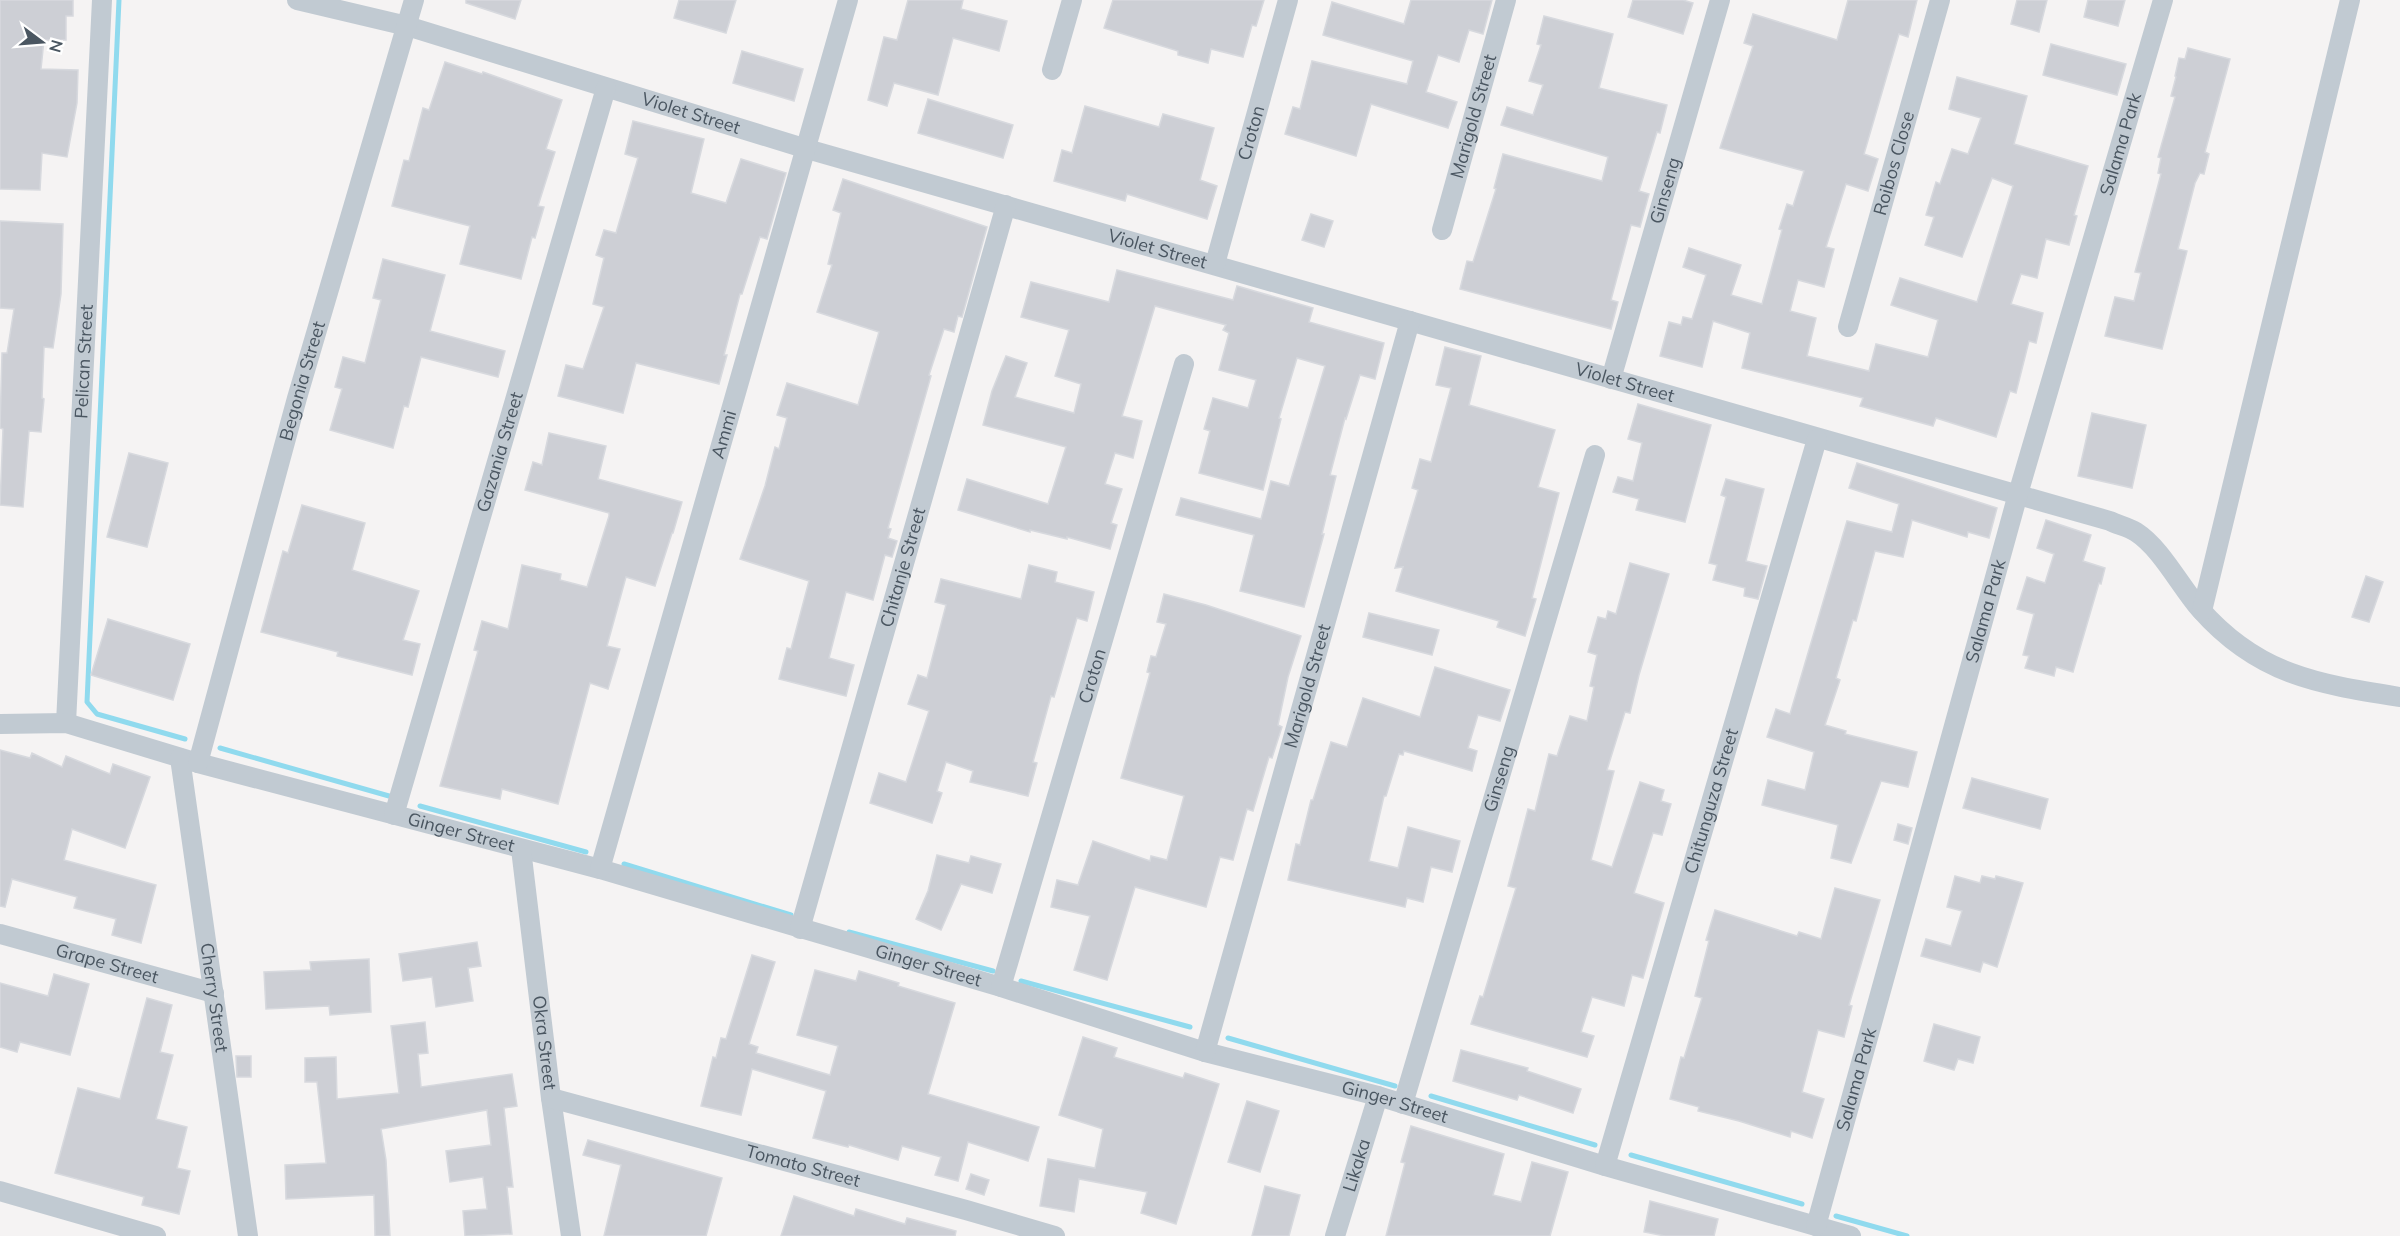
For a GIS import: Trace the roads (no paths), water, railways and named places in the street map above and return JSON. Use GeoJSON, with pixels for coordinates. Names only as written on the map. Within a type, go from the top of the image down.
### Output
{"type":"FeatureCollection","features":[{"type":"Feature","properties":{"kind":"street","name":"Pelican Street"},"geometry":{"type":"LineString","coordinates":[[66,723],[102,0]]}},
{"type":"Feature","properties":{"kind":"street","name":"Violet Street"},"geometry":{"type":"LineString","coordinates":[[297,0],[407,26],[807,148],[2110,522],[2136,532],[2155,550],[2202,611],[2221,632],[2248,653],[2285,672],[2321,684],[2400,697]]}},
{"type":"Feature","properties":{"kind":"street","name":"Begonia Street"},"geometry":{"type":"LineString","coordinates":[[189,760],[414,0]]}},
{"type":"Feature","properties":{"kind":"street","name":"Ammi"},"geometry":{"type":"LineString","coordinates":[[600,869],[848,0]]}},
{"type":"Feature","properties":{"kind":"street"},"geometry":{"type":"LineString","coordinates":[[1052,70],[1072,0]]}},
{"type":"Feature","properties":{"kind":"street","name":"Croton"},"geometry":{"type":"LineString","coordinates":[[1215,264],[1288,0]]}},
{"type":"Feature","properties":{"kind":"street","name":"Marigold Street"},"geometry":{"type":"LineString","coordinates":[[1442,231],[1506,0]]}},
{"type":"Feature","properties":{"kind":"street","name":"Ginseng"},"geometry":{"type":"LineString","coordinates":[[1611,379],[1720,0]]}},
{"type":"Feature","properties":{"kind":"street","name":"Roibos Close"},"geometry":{"type":"LineString","coordinates":[[1848,327],[1940,0]]}},
{"type":"Feature","properties":{"kind":"street","name":"Salama Park"},"geometry":{"type":"LineString","coordinates":[[1816,1226],[2018,494],[2163,0]]}},
{"type":"Feature","properties":{"kind":"street"},"geometry":{"type":"LineString","coordinates":[[2202,611],[2350,0]]}},
{"type":"Feature","properties":{"kind":"street","name":"Gazania Street"},"geometry":{"type":"LineString","coordinates":[[394,815],[606,88]]}},
{"type":"Feature","properties":{"kind":"street","name":"Chitanje Street"},"geometry":{"type":"LineString","coordinates":[[800,929],[1006,205]]}},
{"type":"Feature","properties":{"kind":"street","name":"Marigold Street"},"geometry":{"type":"LineString","coordinates":[[1205,1052],[1410,321]]}},
{"type":"Feature","properties":{"kind":"street","name":"Croton"},"geometry":{"type":"LineString","coordinates":[[1001,987],[1184,364]]}},
{"type":"Feature","properties":{"kind":"street","name":"Chitunguza Street"},"geometry":{"type":"LineString","coordinates":[[1605,1166],[1817,439]]}},
{"type":"Feature","properties":{"kind":"street","name":"Ginseng"},"geometry":{"type":"LineString","coordinates":[[1402,1104],[1595,455]]}},
{"type":"Feature","properties":{"kind":"street","name":"Ginger Street"},"geometry":{"type":"LineString","coordinates":[[0,724],[66,723],[189,760],[600,869],[1001,987],[1205,1052],[1378,1096],[1605,1166],[1851,1236]]}},
{"type":"Feature","properties":{"kind":"street","name":"Cherry Street"},"geometry":{"type":"LineString","coordinates":[[189,760],[214,993],[248,1236]]}},
{"type":"Feature","properties":{"kind":"street","name":"Okra Street"},"geometry":{"type":"LineString","coordinates":[[521,849],[551,1098],[571,1236]]}},
{"type":"Feature","properties":{"kind":"street","name":"Grape Street"},"geometry":{"type":"LineString","coordinates":[[0,934],[214,993]]}},
{"type":"Feature","properties":{"kind":"street","name":"Likaka"},"geometry":{"type":"LineString","coordinates":[[1335,1236],[1378,1096]]}},
{"type":"Feature","properties":{"kind":"street","name":"Tomato Street"},"geometry":{"type":"LineString","coordinates":[[551,1098],[1055,1236]]}},
{"type":"Feature","properties":{"kind":"street"},"geometry":{"type":"LineString","coordinates":[[0,1191],[156,1236]]}},
{"type":"Feature","properties":{"kind":"waterway"},"geometry":{"type":"LineString","coordinates":[[119,0],[87,702],[97,714],[185,739]]}},
{"type":"Feature","properties":{"kind":"waterway"},"geometry":{"type":"LineString","coordinates":[[220,748],[389,796]]}},
{"type":"Feature","properties":{"kind":"waterway"},"geometry":{"type":"LineString","coordinates":[[420,806],[586,852]]}},
{"type":"Feature","properties":{"kind":"waterway"},"geometry":{"type":"LineString","coordinates":[[624,864],[791,915]]}},
{"type":"Feature","properties":{"kind":"waterway"},"geometry":{"type":"LineString","coordinates":[[849,932],[993,971]]}},
{"type":"Feature","properties":{"kind":"waterway"},"geometry":{"type":"LineString","coordinates":[[1021,981],[1190,1027]]}},
{"type":"Feature","properties":{"kind":"waterway"},"geometry":{"type":"LineString","coordinates":[[1228,1038],[1395,1086]]}},
{"type":"Feature","properties":{"kind":"waterway"},"geometry":{"type":"LineString","coordinates":[[1431,1096],[1595,1145]]}},
{"type":"Feature","properties":{"kind":"waterway"},"geometry":{"type":"LineString","coordinates":[[1631,1155],[1802,1204]]}},
{"type":"Feature","properties":{"kind":"waterway"},"geometry":{"type":"LineString","coordinates":[[1836,1216],[1907,1236]]}}]}
